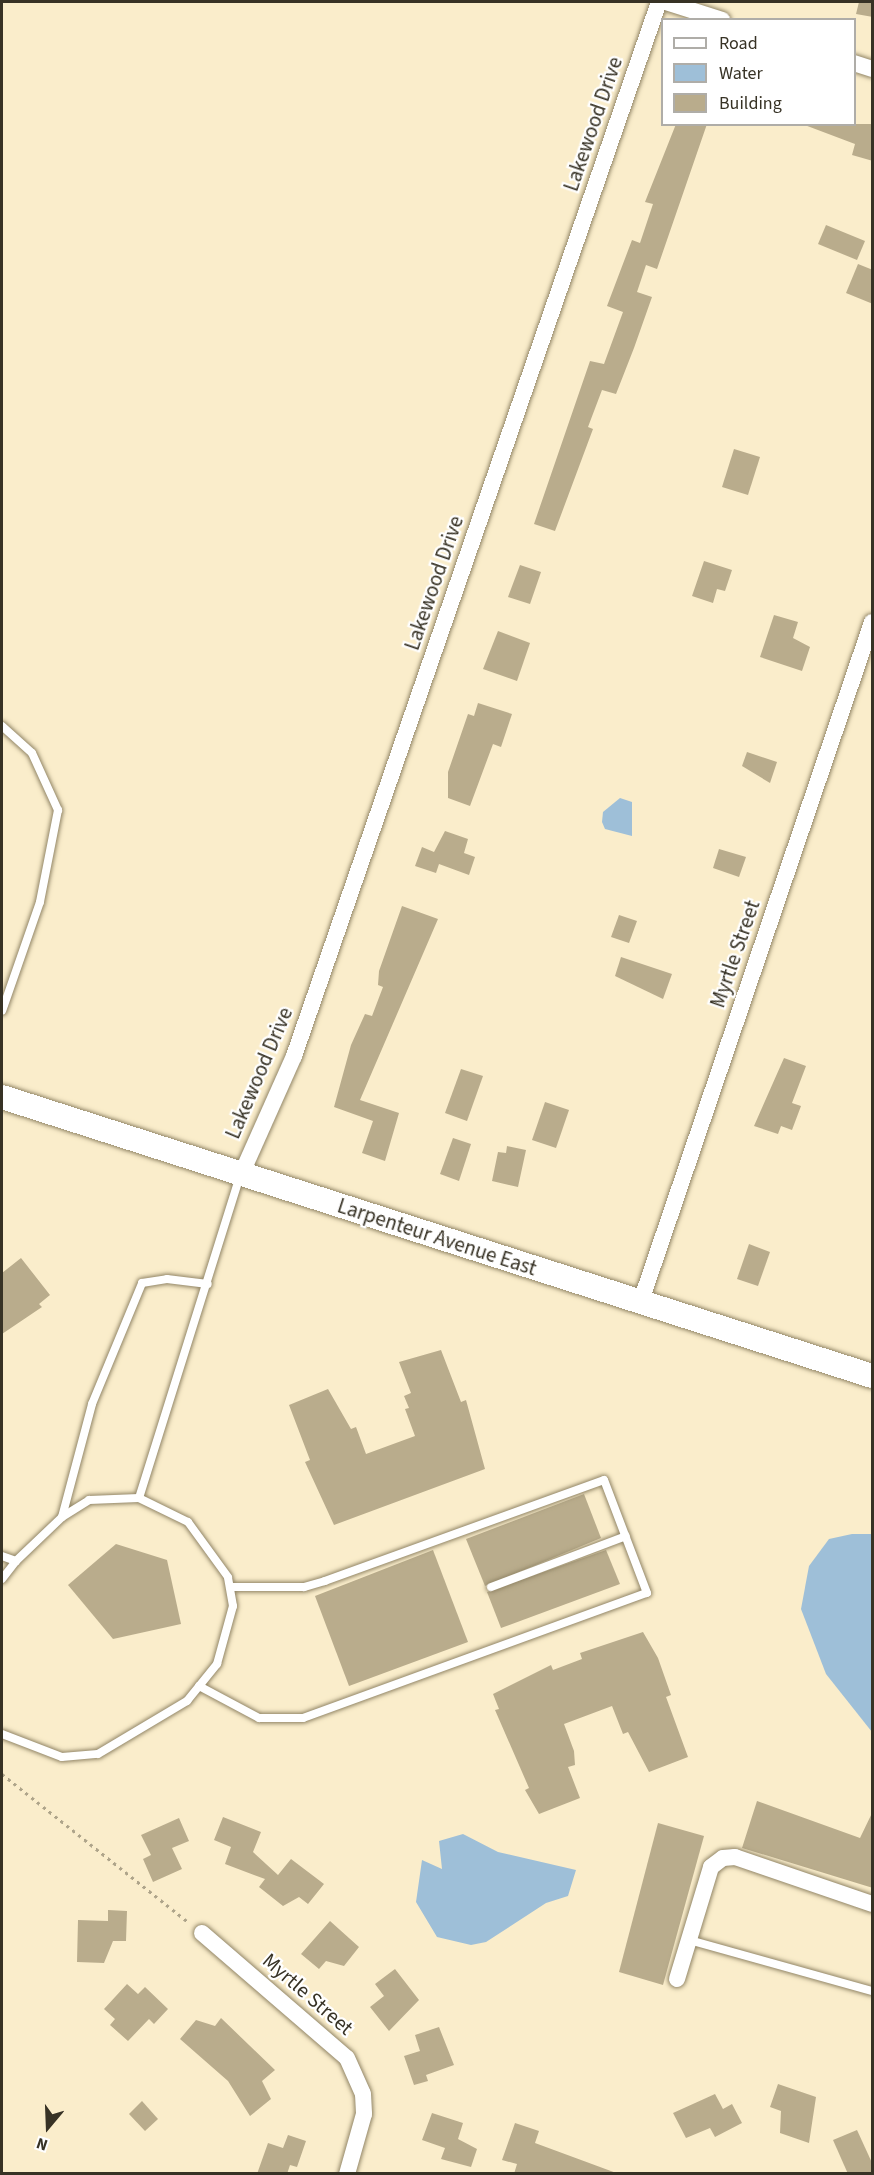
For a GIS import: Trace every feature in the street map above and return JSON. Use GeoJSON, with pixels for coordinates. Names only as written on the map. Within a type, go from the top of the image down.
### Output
{"type":"FeatureCollection","features":[{"type":"Feature","properties":{"kind":"street","name":"Lakewood Drive"},"geometry":{"type":"LineString","coordinates":[[241,1175],[294,1056],[659,2]]}},
{"type":"Feature","properties":{"kind":"street"},"geometry":{"type":"LineString","coordinates":[[666,2],[716,18]]}},
{"type":"Feature","properties":{"kind":"street"},"geometry":{"type":"LineString","coordinates":[[856,63],[873,69]]}},
{"type":"Feature","properties":{"kind":"street","name":"Myrtle Street"},"geometry":{"type":"LineString","coordinates":[[641,1301],[873,622]]}},
{"type":"Feature","properties":{"kind":"street","name":"Larpenteur Avenue East"},"geometry":{"type":"LineString","coordinates":[[2,1097],[873,1376]]}},
{"type":"Feature","properties":{"kind":"street"},"geometry":{"type":"LineString","coordinates":[[677,1979],[711,1867],[723,1858],[735,1857],[873,1904]]}},
{"type":"Feature","properties":{"kind":"street","name":"Myrtle Street"},"geometry":{"type":"LineString","coordinates":[[202,1934],[347,2058],[363,2094],[364,2114],[347,2174]]}},
{"type":"Feature","properties":{"kind":"lane"},"geometry":{"type":"LineString","coordinates":[[2,726],[32,753],[58,810],[40,902],[2,1011]]}},
{"type":"Feature","properties":{"kind":"lane"},"geometry":{"type":"LineString","coordinates":[[139,1498],[241,1175]]}},
{"type":"Feature","properties":{"kind":"lane"},"geometry":{"type":"LineString","coordinates":[[62,1517],[92,1404],[142,1283],[167,1278],[208,1284]]}},
{"type":"Feature","properties":{"kind":"lane"},"geometry":{"type":"LineString","coordinates":[[199,1686],[259,1718],[303,1718],[647,1593],[604,1480],[325,1581],[304,1587],[230,1587]]}},
{"type":"Feature","properties":{"kind":"lane"},"geometry":{"type":"LineString","coordinates":[[2,1578],[62,1517],[89,1500],[139,1498],[188,1522],[228,1576],[233,1606],[217,1664],[187,1701],[98,1754],[62,1756],[2,1734]]}},
{"type":"Feature","properties":{"kind":"lane"},"geometry":{"type":"LineString","coordinates":[[491,1587],[626,1536]]}},
{"type":"Feature","properties":{"kind":"lane"},"geometry":{"type":"LineString","coordinates":[[2,1556],[16,1562]]}},
{"type":"Feature","properties":{"kind":"lane"},"geometry":{"type":"LineString","coordinates":[[689,1940],[873,1991]]}},
{"type":"Feature","properties":{"kind":"path"},"geometry":{"type":"LineString","coordinates":[[2,1774],[202,1934]]}},
{"type":"Feature","properties":{"kind":"water"},"geometry":{"type":"Polygon","coordinates":[[[620,798],[632,802],[632,836],[605,829],[602,822],[603,812],[620,798]]]}},
{"type":"Feature","properties":{"kind":"water"},"geometry":{"type":"Polygon","coordinates":[[[852,1534],[872,1534],[872,1732],[826,1674],[801,1609],[809,1566],[829,1539],[852,1534]]]}},
{"type":"Feature","properties":{"kind":"water"},"geometry":{"type":"Polygon","coordinates":[[[463,1834],[498,1852],[576,1870],[568,1896],[546,1903],[486,1942],[471,1945],[437,1937],[416,1902],[422,1860],[442,1869],[439,1841],[463,1834]]]}},
{"type":"Feature","properties":{"kind":"building"},"geometry":{"type":"Polygon","coordinates":[[[859,2],[873,2],[873,17],[856,14],[859,2]]]}},
{"type":"Feature","properties":{"kind":"building"},"geometry":{"type":"Polygon","coordinates":[[[873,124],[873,161],[852,155],[855,144],[807,126],[873,124]]]}},
{"type":"Feature","properties":{"kind":"building"},"geometry":{"type":"Polygon","coordinates":[[[675,126],[706,126],[657,269],[646,265],[637,292],[652,297],[634,348],[616,394],[602,390],[588,427],[593,429],[555,531],[534,524],[590,361],[604,364],[623,312],[607,306],[632,240],[640,243],[653,204],[645,202],[675,126]]]}},
{"type":"Feature","properties":{"kind":"building"},"geometry":{"type":"Polygon","coordinates":[[[826,225],[865,241],[857,260],[818,244],[826,225]]]}},
{"type":"Feature","properties":{"kind":"building"},"geometry":{"type":"Polygon","coordinates":[[[858,264],[873,270],[873,304],[846,293],[858,264]]]}},
{"type":"Feature","properties":{"kind":"building"},"geometry":{"type":"Polygon","coordinates":[[[734,449],[760,457],[748,495],[722,487],[734,449]]]}},
{"type":"Feature","properties":{"kind":"building"},"geometry":{"type":"Polygon","coordinates":[[[704,561],[732,570],[725,591],[717,589],[713,603],[692,596],[704,561]]]}},
{"type":"Feature","properties":{"kind":"building"},"geometry":{"type":"Polygon","coordinates":[[[520,565],[541,572],[530,604],[508,597],[520,565]]]}},
{"type":"Feature","properties":{"kind":"building"},"geometry":{"type":"Polygon","coordinates":[[[774,615],[798,622],[793,638],[810,647],[802,671],[760,657],[774,615]]]}},
{"type":"Feature","properties":{"kind":"building"},"geometry":{"type":"Polygon","coordinates":[[[498,631],[530,643],[517,681],[483,669],[498,631]]]}},
{"type":"Feature","properties":{"kind":"building"},"geometry":{"type":"Polygon","coordinates":[[[478,703],[512,714],[501,747],[493,744],[470,806],[448,798],[448,772],[468,714],[474,716],[478,703]]]}},
{"type":"Feature","properties":{"kind":"building"},"geometry":{"type":"Polygon","coordinates":[[[747,752],[777,762],[770,783],[742,766],[747,752]]]}},
{"type":"Feature","properties":{"kind":"building"},"geometry":{"type":"Polygon","coordinates":[[[445,831],[468,839],[464,853],[475,857],[469,875],[439,864],[436,873],[415,866],[422,847],[434,852],[445,831]]]}},
{"type":"Feature","properties":{"kind":"building"},"geometry":{"type":"Polygon","coordinates":[[[719,849],[746,857],[739,877],[713,868],[719,849]]]}},
{"type":"Feature","properties":{"kind":"building"},"geometry":{"type":"Polygon","coordinates":[[[402,906],[438,919],[360,1100],[399,1113],[385,1161],[362,1153],[373,1121],[334,1107],[351,1045],[365,1014],[372,1016],[383,987],[378,985],[379,971],[402,906]]]}},
{"type":"Feature","properties":{"kind":"building"},"geometry":{"type":"Polygon","coordinates":[[[619,915],[637,921],[629,943],[611,937],[619,915]]]}},
{"type":"Feature","properties":{"kind":"building"},"geometry":{"type":"Polygon","coordinates":[[[621,957],[672,974],[663,999],[615,976],[621,957]]]}},
{"type":"Feature","properties":{"kind":"building"},"geometry":{"type":"Polygon","coordinates":[[[784,1058],[806,1066],[792,1103],[801,1106],[792,1130],[781,1126],[778,1134],[754,1126],[784,1058]]]}},
{"type":"Feature","properties":{"kind":"building"},"geometry":{"type":"Polygon","coordinates":[[[461,1069],[483,1076],[467,1121],[445,1113],[461,1069]]]}},
{"type":"Feature","properties":{"kind":"building"},"geometry":{"type":"Polygon","coordinates":[[[545,1102],[569,1110],[556,1148],[532,1140],[545,1102]]]}},
{"type":"Feature","properties":{"kind":"building"},"geometry":{"type":"Polygon","coordinates":[[[453,1138],[471,1144],[459,1181],[440,1174],[453,1138]]]}},
{"type":"Feature","properties":{"kind":"building"},"geometry":{"type":"Polygon","coordinates":[[[507,1146],[526,1150],[518,1187],[492,1181],[498,1152],[506,1153],[507,1146]]]}},
{"type":"Feature","properties":{"kind":"building"},"geometry":{"type":"Polygon","coordinates":[[[749,1244],[770,1252],[758,1286],[737,1279],[749,1244]]]}},
{"type":"Feature","properties":{"kind":"building"},"geometry":{"type":"Polygon","coordinates":[[[21,1258],[50,1295],[39,1304],[42,1307],[2,1334],[2,1273],[21,1258]]]}},
{"type":"Feature","properties":{"kind":"building"},"geometry":{"type":"Polygon","coordinates":[[[441,1350],[461,1402],[466,1400],[485,1469],[334,1525],[305,1462],[310,1460],[289,1405],[328,1389],[351,1429],[356,1427],[366,1454],[415,1436],[405,1409],[409,1408],[404,1396],[411,1393],[399,1362],[441,1350]]]}},
{"type":"Feature","properties":{"kind":"building"},"geometry":{"type":"Polygon","coordinates":[[[584,1494],[601,1538],[485,1586],[466,1539],[584,1494]]]}},
{"type":"Feature","properties":{"kind":"building"},"geometry":{"type":"Polygon","coordinates":[[[116,1544],[167,1560],[181,1624],[113,1639],[68,1585],[116,1544]]]}},
{"type":"Feature","properties":{"kind":"building"},"geometry":{"type":"Polygon","coordinates":[[[433,1550],[468,1642],[349,1686],[315,1596],[433,1550]]]}},
{"type":"Feature","properties":{"kind":"building"},"geometry":{"type":"Polygon","coordinates":[[[606,1550],[620,1584],[501,1628],[487,1592],[606,1550]]]}},
{"type":"Feature","properties":{"kind":"building"},"geometry":{"type":"Polygon","coordinates":[[[643,1632],[658,1658],[671,1695],[666,1697],[688,1757],[649,1772],[628,1732],[623,1734],[612,1706],[564,1724],[574,1751],[575,1765],[568,1767],[580,1798],[539,1814],[525,1790],[529,1788],[495,1710],[499,1709],[493,1694],[551,1665],[553,1670],[582,1659],[580,1653],[643,1632]]]}},
{"type":"Feature","properties":{"kind":"building"},"geometry":{"type":"Polygon","coordinates":[[[757,1801],[860,1838],[873,1811],[873,1888],[742,1848],[757,1801]]]}},
{"type":"Feature","properties":{"kind":"building"},"geometry":{"type":"Polygon","coordinates":[[[223,1817],[261,1832],[253,1852],[278,1875],[291,1859],[324,1884],[308,1904],[299,1897],[283,1906],[259,1887],[265,1879],[225,1864],[231,1847],[214,1840],[223,1817]]]}},
{"type":"Feature","properties":{"kind":"building"},"geometry":{"type":"Polygon","coordinates":[[[179,1818],[189,1841],[172,1848],[182,1869],[153,1882],[143,1859],[151,1855],[141,1835],[179,1818]]]}},
{"type":"Feature","properties":{"kind":"building"},"geometry":{"type":"Polygon","coordinates":[[[658,1823],[704,1836],[663,1985],[619,1972],[658,1823]]]}},
{"type":"Feature","properties":{"kind":"building"},"geometry":{"type":"Polygon","coordinates":[[[108,1910],[127,1911],[126,1941],[113,1941],[104,1963],[77,1962],[78,1920],[108,1921],[108,1910]]]}},
{"type":"Feature","properties":{"kind":"building"},"geometry":{"type":"Polygon","coordinates":[[[330,1921],[359,1947],[344,1966],[326,1961],[319,1969],[301,1954],[330,1921]]]}},
{"type":"Feature","properties":{"kind":"building"},"geometry":{"type":"Polygon","coordinates":[[[395,1969],[419,2000],[389,2031],[370,2007],[384,1996],[375,1984],[395,1969]]]}},
{"type":"Feature","properties":{"kind":"building"},"geometry":{"type":"Polygon","coordinates":[[[127,1984],[138,1994],[145,1987],[168,2009],[154,2024],[149,2019],[128,2041],[110,2025],[115,2019],[104,2009],[127,1984]]]}},
{"type":"Feature","properties":{"kind":"building"},"geometry":{"type":"Polygon","coordinates":[[[221,2018],[275,2070],[262,2081],[271,2099],[250,2116],[228,2081],[180,2039],[196,2020],[215,2026],[221,2018]]]}},
{"type":"Feature","properties":{"kind":"building"},"geometry":{"type":"Polygon","coordinates":[[[439,2027],[454,2065],[426,2075],[428,2081],[414,2085],[404,2056],[420,2051],[415,2035],[439,2027]]]}},
{"type":"Feature","properties":{"kind":"building"},"geometry":{"type":"Polygon","coordinates":[[[778,2084],[816,2097],[809,2143],[780,2133],[781,2111],[770,2107],[778,2084]]]}},
{"type":"Feature","properties":{"kind":"building"},"geometry":{"type":"Polygon","coordinates":[[[715,2094],[723,2109],[732,2104],[742,2123],[715,2137],[710,2128],[686,2138],[673,2113],[715,2094]]]}},
{"type":"Feature","properties":{"kind":"building"},"geometry":{"type":"Polygon","coordinates":[[[142,2101],[158,2119],[145,2131],[129,2114],[142,2101]]]}},
{"type":"Feature","properties":{"kind":"building"},"geometry":{"type":"Polygon","coordinates":[[[432,2113],[463,2123],[458,2139],[477,2149],[471,2167],[441,2159],[445,2148],[422,2140],[432,2113]]]}},
{"type":"Feature","properties":{"kind":"building"},"geometry":{"type":"Polygon","coordinates":[[[515,2123],[539,2131],[535,2143],[619,2174],[514,2174],[517,2164],[502,2160],[515,2123]]]}},
{"type":"Feature","properties":{"kind":"building"},"geometry":{"type":"Polygon","coordinates":[[[857,2130],[873,2165],[873,2174],[848,2174],[833,2140],[857,2130]]]}},
{"type":"Feature","properties":{"kind":"building"},"geometry":{"type":"Polygon","coordinates":[[[288,2135],[306,2141],[297,2167],[290,2165],[287,2174],[257,2174],[268,2143],[283,2148],[288,2135]]]}}]}
